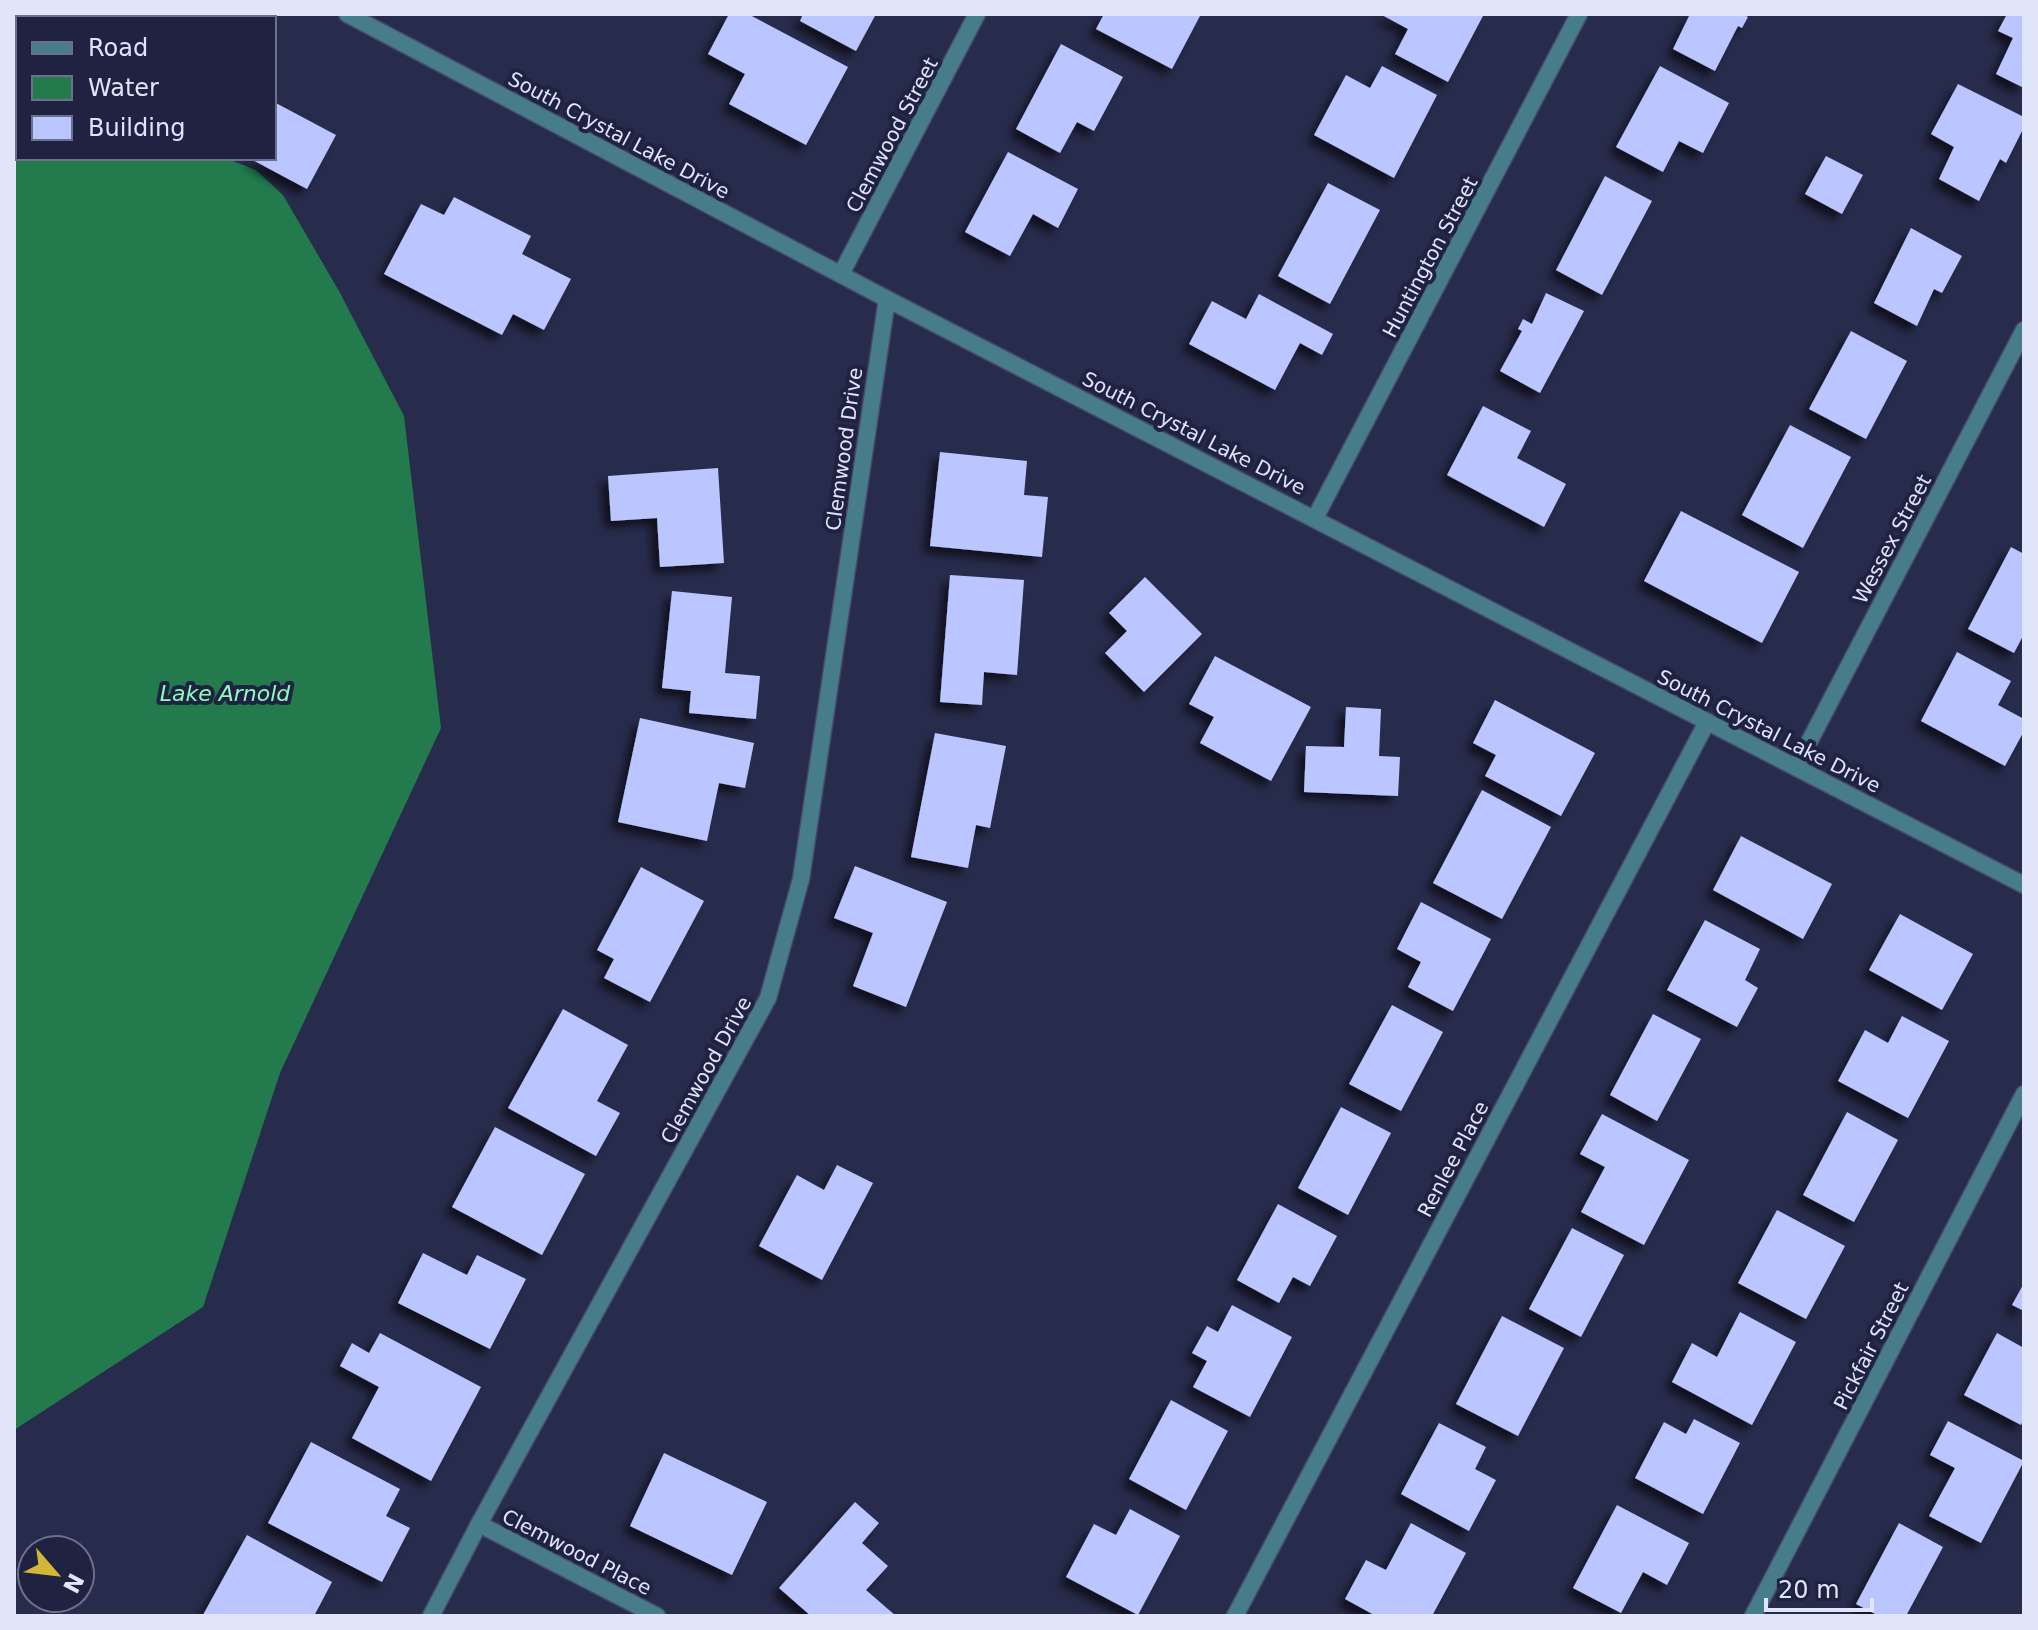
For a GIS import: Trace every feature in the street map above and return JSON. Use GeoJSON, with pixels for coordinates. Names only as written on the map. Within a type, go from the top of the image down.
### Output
{"type":"FeatureCollection","features":[{"type":"Feature","properties":{"kind":"street","name":"South Crystal Lake Drive"},"geometry":{"type":"LineString","coordinates":[[347,14],[887,299],[2024,885]]}},
{"type":"Feature","properties":{"kind":"street","name":"Clemwood Street"},"geometry":{"type":"LineString","coordinates":[[841,274],[977,14]]}},
{"type":"Feature","properties":{"kind":"street","name":"Huntington Street"},"geometry":{"type":"LineString","coordinates":[[1315,518],[1579,14]]}},
{"type":"Feature","properties":{"kind":"street","name":"Clemwood Drive"},"geometry":{"type":"LineString","coordinates":[[431,1616],[768,998],[801,879],[887,299]]}},
{"type":"Feature","properties":{"kind":"street","name":"Wessex Street"},"geometry":{"type":"LineString","coordinates":[[1796,767],[2024,330]]}},
{"type":"Feature","properties":{"kind":"street","name":"Renlee Place"},"geometry":{"type":"LineString","coordinates":[[1235,1616],[1707,722]]}},
{"type":"Feature","properties":{"kind":"street","name":"Pickfair Street"},"geometry":{"type":"LineString","coordinates":[[1753,1616],[2024,1094]]}},
{"type":"Feature","properties":{"kind":"street","name":"Clemwood Place"},"geometry":{"type":"LineString","coordinates":[[479,1524],[657,1616]]}},
{"type":"Feature","properties":{"kind":"water","name":"Lake Arnold"},"geometry":{"type":"Polygon","coordinates":[[[14,67],[16,160],[230,160],[256,170],[283,195],[339,291],[404,416],[441,728],[280,1073],[203,1307],[14,1430],[14,67]]]}},
{"type":"Feature","properties":{"kind":"building"},"geometry":{"type":"Polygon","coordinates":[[[729,14],[748,14],[848,67],[806,145],[729,104],[745,74],[708,54],[729,14]]]}},
{"type":"Feature","properties":{"kind":"building"},"geometry":{"type":"Polygon","coordinates":[[[803,14],[876,14],[856,51],[800,21],[803,14]]]}},
{"type":"Feature","properties":{"kind":"building"},"geometry":{"type":"Polygon","coordinates":[[[1104,14],[1201,14],[1172,69],[1096,29],[1104,14]]]}},
{"type":"Feature","properties":{"kind":"building"},"geometry":{"type":"Polygon","coordinates":[[[1380,14],[1484,14],[1448,82],[1395,54],[1408,29],[1380,14]]]}},
{"type":"Feature","properties":{"kind":"building"},"geometry":{"type":"Polygon","coordinates":[[[1690,14],[1743,14],[1748,17],[1742,28],[1738,26],[1715,71],[1673,49],[1690,14]]]}},
{"type":"Feature","properties":{"kind":"building"},"geometry":{"type":"Polygon","coordinates":[[[2007,14],[2024,14],[2024,88],[1996,74],[2013,38],[1998,31],[2007,14]]]}},
{"type":"Feature","properties":{"kind":"building"},"geometry":{"type":"Polygon","coordinates":[[[1061,44],[1123,77],[1094,131],[1077,122],[1060,153],[1016,129],[1061,44]]]}},
{"type":"Feature","properties":{"kind":"building"},"geometry":{"type":"Polygon","coordinates":[[[1382,66],[1437,95],[1394,178],[1314,135],[1346,75],[1370,88],[1382,66]]]}},
{"type":"Feature","properties":{"kind":"building"},"geometry":{"type":"Polygon","coordinates":[[[1660,66],[1729,103],[1703,153],[1679,141],[1663,172],[1616,147],[1660,66]]]}},
{"type":"Feature","properties":{"kind":"building"},"geometry":{"type":"Polygon","coordinates":[[[1958,84],[2024,117],[2024,127],[2006,163],[2000,159],[1979,201],[1939,179],[1954,147],[1931,134],[1958,84]]]}},
{"type":"Feature","properties":{"kind":"building"},"geometry":{"type":"Polygon","coordinates":[[[276,103],[336,135],[307,189],[253,160],[276,160],[276,103]]]}},
{"type":"Feature","properties":{"kind":"building"},"geometry":{"type":"Polygon","coordinates":[[[1008,152],[1078,189],[1058,228],[1033,214],[1010,256],[965,232],[1008,152]]]}},
{"type":"Feature","properties":{"kind":"building"},"geometry":{"type":"Polygon","coordinates":[[[1826,156],[1863,175],[1842,214],[1805,194],[1826,156]]]}},
{"type":"Feature","properties":{"kind":"building"},"geometry":{"type":"Polygon","coordinates":[[[1605,176],[1652,201],[1602,295],[1556,270],[1605,176]]]}},
{"type":"Feature","properties":{"kind":"building"},"geometry":{"type":"Polygon","coordinates":[[[1328,183],[1380,210],[1330,304],[1278,276],[1328,183]]]}},
{"type":"Feature","properties":{"kind":"building"},"geometry":{"type":"Polygon","coordinates":[[[454,197],[531,236],[522,254],[571,279],[544,330],[513,314],[502,335],[384,274],[421,204],[444,215],[454,197]]]}},
{"type":"Feature","properties":{"kind":"building"},"geometry":{"type":"Polygon","coordinates":[[[1911,228],[1962,256],[1942,293],[1934,289],[1917,326],[1874,303],[1911,228]]]}},
{"type":"Feature","properties":{"kind":"building"},"geometry":{"type":"Polygon","coordinates":[[[1546,293],[1584,311],[1540,393],[1500,371],[1522,331],[1518,329],[1523,319],[1532,324],[1546,293]]]}},
{"type":"Feature","properties":{"kind":"building"},"geometry":{"type":"Polygon","coordinates":[[[1259,294],[1333,334],[1322,355],[1300,343],[1275,390],[1189,344],[1212,301],[1246,319],[1259,294]]]}},
{"type":"Feature","properties":{"kind":"building"},"geometry":{"type":"Polygon","coordinates":[[[1851,331],[1907,361],[1866,439],[1809,409],[1851,331]]]}},
{"type":"Feature","properties":{"kind":"building"},"geometry":{"type":"Polygon","coordinates":[[[1483,406],[1531,431],[1517,458],[1566,484],[1544,527],[1447,475],[1483,406]]]}},
{"type":"Feature","properties":{"kind":"building"},"geometry":{"type":"Polygon","coordinates":[[[1790,425],[1851,457],[1803,548],[1742,515],[1790,425]]]}},
{"type":"Feature","properties":{"kind":"building"},"geometry":{"type":"Polygon","coordinates":[[[940,452],[1027,461],[1024,495],[1048,497],[1042,557],[930,546],[940,452]]]}},
{"type":"Feature","properties":{"kind":"building"},"geometry":{"type":"Polygon","coordinates":[[[718,468],[724,563],[660,567],[657,518],[611,521],[608,476],[718,468]]]}},
{"type":"Feature","properties":{"kind":"building"},"geometry":{"type":"Polygon","coordinates":[[[1681,511],[1799,572],[1762,643],[1644,581],[1681,511]]]}},
{"type":"Feature","properties":{"kind":"building"},"geometry":{"type":"Polygon","coordinates":[[[2011,547],[2024,554],[2024,634],[2014,653],[1968,629],[2011,547]]]}},
{"type":"Feature","properties":{"kind":"building"},"geometry":{"type":"Polygon","coordinates":[[[950,575],[1024,580],[1017,675],[984,672],[982,705],[940,702],[950,575]]]}},
{"type":"Feature","properties":{"kind":"building"},"geometry":{"type":"Polygon","coordinates":[[[1145,577],[1202,634],[1144,692],[1105,653],[1127,631],[1109,613],[1145,577]]]}},
{"type":"Feature","properties":{"kind":"building"},"geometry":{"type":"Polygon","coordinates":[[[672,591],[732,597],[725,673],[760,676],[756,719],[689,713],[691,691],[662,688],[672,591]]]}},
{"type":"Feature","properties":{"kind":"building"},"geometry":{"type":"Polygon","coordinates":[[[1957,652],[2011,681],[1998,705],[2024,719],[2024,731],[2005,766],[1921,721],[1957,652]]]}},
{"type":"Feature","properties":{"kind":"building"},"geometry":{"type":"Polygon","coordinates":[[[1215,656],[1311,707],[1271,781],[1200,743],[1214,717],[1189,704],[1215,656]]]}},
{"type":"Feature","properties":{"kind":"building"},"geometry":{"type":"Polygon","coordinates":[[[1495,700],[1595,753],[1561,816],[1485,776],[1496,755],[1473,743],[1495,700]]]}},
{"type":"Feature","properties":{"kind":"building"},"geometry":{"type":"Polygon","coordinates":[[[1346,707],[1381,709],[1379,756],[1400,757],[1398,796],[1304,792],[1306,746],[1344,747],[1346,707]]]}},
{"type":"Feature","properties":{"kind":"building"},"geometry":{"type":"Polygon","coordinates":[[[640,718],[754,743],[745,788],[719,783],[707,841],[618,822],[640,718]]]}},
{"type":"Feature","properties":{"kind":"building"},"geometry":{"type":"Polygon","coordinates":[[[935,733],[1006,746],[990,828],[976,825],[968,868],[911,857],[935,733]]]}},
{"type":"Feature","properties":{"kind":"building"},"geometry":{"type":"Polygon","coordinates":[[[1482,790],[1551,827],[1502,919],[1433,883],[1482,790]]]}},
{"type":"Feature","properties":{"kind":"building"},"geometry":{"type":"Polygon","coordinates":[[[1741,836],[1832,884],[1803,939],[1713,890],[1741,836]]]}},
{"type":"Feature","properties":{"kind":"building"},"geometry":{"type":"Polygon","coordinates":[[[855,866],[947,902],[906,1007],[853,986],[873,933],[834,918],[855,866]]]}},
{"type":"Feature","properties":{"kind":"building"},"geometry":{"type":"Polygon","coordinates":[[[641,867],[704,901],[650,1002],[604,978],[614,959],[597,950],[641,867]]]}},
{"type":"Feature","properties":{"kind":"building"},"geometry":{"type":"Polygon","coordinates":[[[1421,902],[1491,939],[1453,1011],[1408,987],[1421,962],[1397,949],[1421,902]]]}},
{"type":"Feature","properties":{"kind":"building"},"geometry":{"type":"Polygon","coordinates":[[[1900,914],[1973,954],[1942,1010],[1869,970],[1900,914]]]}},
{"type":"Feature","properties":{"kind":"building"},"geometry":{"type":"Polygon","coordinates":[[[1705,920],[1760,949],[1745,980],[1758,988],[1737,1027],[1667,990],[1705,920]]]}},
{"type":"Feature","properties":{"kind":"building"},"geometry":{"type":"Polygon","coordinates":[[[1392,1005],[1443,1032],[1401,1111],[1349,1084],[1392,1005]]]}},
{"type":"Feature","properties":{"kind":"building"},"geometry":{"type":"Polygon","coordinates":[[[563,1009],[628,1045],[597,1101],[620,1113],[596,1156],[508,1108],[563,1009]]]}},
{"type":"Feature","properties":{"kind":"building"},"geometry":{"type":"Polygon","coordinates":[[[1653,1014],[1701,1039],[1657,1121],[1610,1095],[1653,1014]]]}},
{"type":"Feature","properties":{"kind":"building"},"geometry":{"type":"Polygon","coordinates":[[[1902,1016],[1949,1041],[1908,1118],[1838,1081],[1865,1030],[1888,1043],[1902,1016]]]}},
{"type":"Feature","properties":{"kind":"building"},"geometry":{"type":"Polygon","coordinates":[[[1341,1107],[1391,1133],[1348,1215],[1298,1188],[1341,1107]]]}},
{"type":"Feature","properties":{"kind":"building"},"geometry":{"type":"Polygon","coordinates":[[[1847,1112],[1898,1140],[1854,1222],[1803,1195],[1847,1112]]]}},
{"type":"Feature","properties":{"kind":"building"},"geometry":{"type":"Polygon","coordinates":[[[1602,1114],[1689,1160],[1644,1245],[1581,1212],[1605,1167],[1580,1154],[1602,1114]]]}},
{"type":"Feature","properties":{"kind":"building"},"geometry":{"type":"Polygon","coordinates":[[[495,1127],[585,1174],[542,1255],[452,1207],[495,1127]]]}},
{"type":"Feature","properties":{"kind":"building"},"geometry":{"type":"Polygon","coordinates":[[[837,1165],[873,1183],[822,1280],[759,1246],[797,1175],[824,1190],[837,1165]]]}},
{"type":"Feature","properties":{"kind":"building"},"geometry":{"type":"Polygon","coordinates":[[[1278,1204],[1337,1236],[1310,1286],[1293,1277],[1279,1303],[1237,1280],[1278,1204]]]}},
{"type":"Feature","properties":{"kind":"building"},"geometry":{"type":"Polygon","coordinates":[[[1777,1210],[1845,1246],[1806,1319],[1738,1283],[1777,1210]]]}},
{"type":"Feature","properties":{"kind":"building"},"geometry":{"type":"Polygon","coordinates":[[[1572,1228],[1624,1255],[1581,1337],[1529,1309],[1572,1228]]]}},
{"type":"Feature","properties":{"kind":"building"},"geometry":{"type":"Polygon","coordinates":[[[423,1253],[467,1275],[477,1255],[526,1279],[490,1349],[398,1303],[423,1253]]]}},
{"type":"Feature","properties":{"kind":"building"},"geometry":{"type":"Polygon","coordinates":[[[2024,1283],[2024,1311],[2012,1305],[2024,1283]]]}},
{"type":"Feature","properties":{"kind":"building"},"geometry":{"type":"Polygon","coordinates":[[[1232,1305],[1292,1337],[1250,1417],[1193,1387],[1207,1361],[1192,1353],[1207,1326],[1218,1332],[1232,1305]]]}},
{"type":"Feature","properties":{"kind":"building"},"geometry":{"type":"Polygon","coordinates":[[[1740,1312],[1796,1342],[1752,1425],[1672,1382],[1692,1343],[1717,1357],[1740,1312]]]}},
{"type":"Feature","properties":{"kind":"building"},"geometry":{"type":"Polygon","coordinates":[[[1502,1316],[1564,1348],[1518,1436],[1456,1404],[1502,1316]]]}},
{"type":"Feature","properties":{"kind":"building"},"geometry":{"type":"Polygon","coordinates":[[[380,1333],[481,1387],[431,1481],[352,1438],[379,1387],[340,1366],[352,1343],[369,1353],[380,1333]]]}},
{"type":"Feature","properties":{"kind":"building"},"geometry":{"type":"Polygon","coordinates":[[[1997,1333],[2024,1348],[2024,1418],[2021,1425],[1964,1395],[1997,1333]]]}},
{"type":"Feature","properties":{"kind":"building"},"geometry":{"type":"Polygon","coordinates":[[[1171,1400],[1228,1431],[1186,1510],[1129,1479],[1171,1400]]]}},
{"type":"Feature","properties":{"kind":"building"},"geometry":{"type":"Polygon","coordinates":[[[1694,1419],[1740,1443],[1703,1514],[1635,1478],[1664,1422],[1686,1434],[1694,1419]]]}},
{"type":"Feature","properties":{"kind":"building"},"geometry":{"type":"Polygon","coordinates":[[[1948,1421],[2024,1461],[1981,1543],[1929,1516],[1955,1468],[1930,1455],[1948,1421]]]}},
{"type":"Feature","properties":{"kind":"building"},"geometry":{"type":"Polygon","coordinates":[[[1439,1423],[1486,1447],[1475,1469],[1496,1480],[1469,1531],[1401,1494],[1439,1423]]]}},
{"type":"Feature","properties":{"kind":"building"},"geometry":{"type":"Polygon","coordinates":[[[311,1442],[400,1489],[386,1516],[410,1528],[382,1582],[268,1523],[311,1442]]]}},
{"type":"Feature","properties":{"kind":"building"},"geometry":{"type":"Polygon","coordinates":[[[664,1453],[767,1502],[732,1575],[630,1526],[664,1453]]]}},
{"type":"Feature","properties":{"kind":"building"},"geometry":{"type":"Polygon","coordinates":[[[855,1502],[879,1523],[862,1543],[888,1566],[866,1590],[896,1616],[811,1616],[779,1588],[855,1502]]]}},
{"type":"Feature","properties":{"kind":"building"},"geometry":{"type":"Polygon","coordinates":[[[1617,1505],[1689,1543],[1667,1585],[1643,1572],[1621,1613],[1573,1588],[1617,1505]]]}},
{"type":"Feature","properties":{"kind":"building"},"geometry":{"type":"Polygon","coordinates":[[[1130,1509],[1180,1536],[1138,1615],[1066,1577],[1094,1524],[1116,1535],[1130,1509]]]}},
{"type":"Feature","properties":{"kind":"building"},"geometry":{"type":"Polygon","coordinates":[[[1411,1523],[1466,1553],[1432,1616],[1376,1616],[1345,1599],[1366,1560],[1386,1570],[1411,1523]]]}},
{"type":"Feature","properties":{"kind":"building"},"geometry":{"type":"Polygon","coordinates":[[[1899,1523],[1943,1547],[1906,1616],[1879,1616],[1856,1604],[1899,1523]]]}},
{"type":"Feature","properties":{"kind":"building"},"geometry":{"type":"Polygon","coordinates":[[[247,1535],[332,1582],[314,1616],[203,1615],[247,1535]]]}}]}
